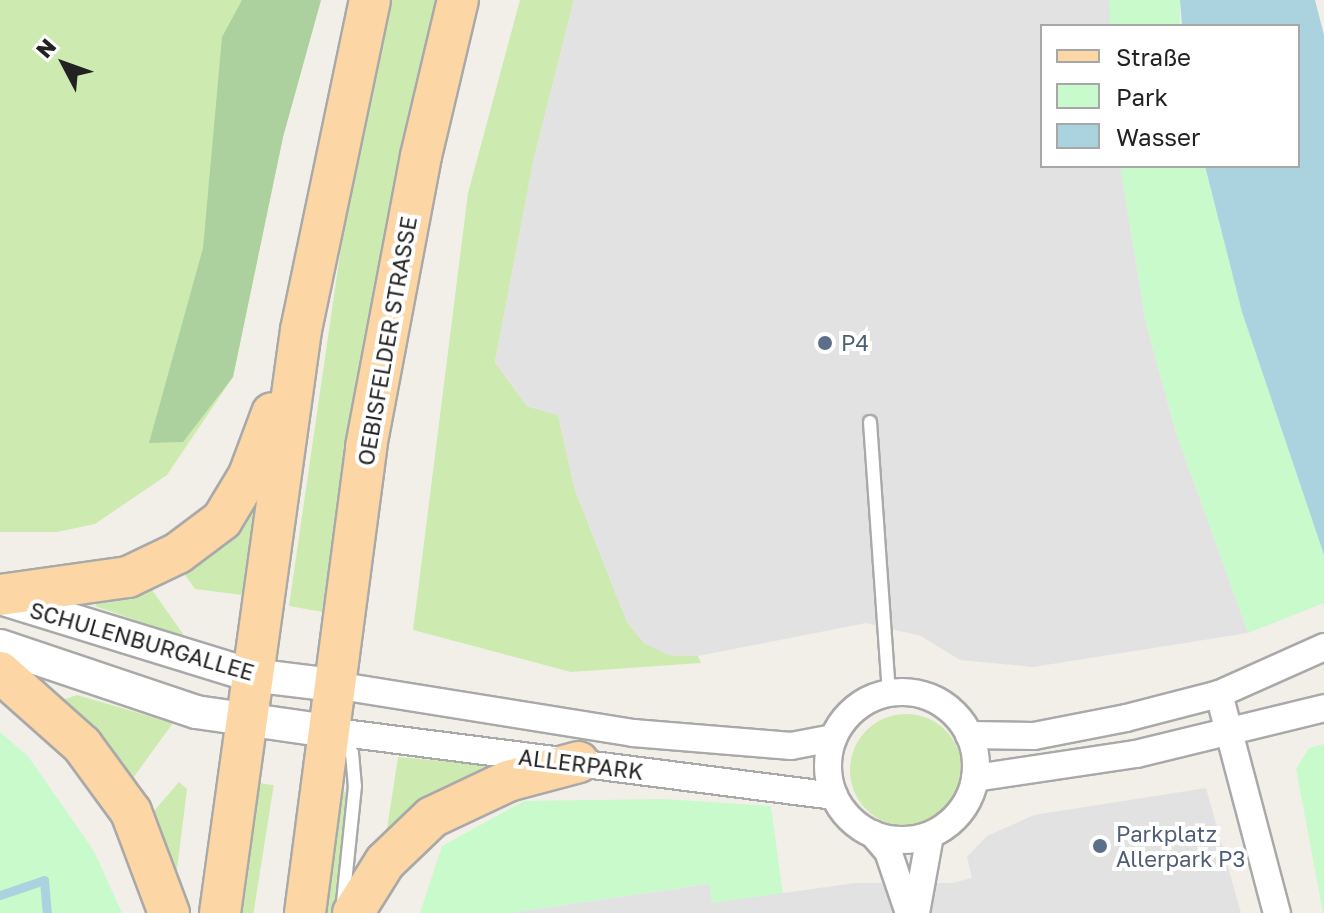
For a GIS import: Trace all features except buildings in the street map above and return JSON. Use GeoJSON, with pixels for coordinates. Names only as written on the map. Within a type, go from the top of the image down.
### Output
{"type":"FeatureCollection","features":[{"type":"Feature","properties":{"kind":"main road"},"geometry":{"type":"LineString","coordinates":[[220,913],[244,721],[301,330],[370,0]]}},
{"type":"Feature","properties":{"kind":"main road","name":"OEBISFELDER STRASSE"},"geometry":{"type":"LineString","coordinates":[[328,731],[366,447],[421,156],[458,0]]}},
{"type":"Feature","properties":{"kind":"main road"},"geometry":{"type":"LineString","coordinates":[[0,597],[128,577],[178,553],[222,520],[249,475],[301,330]]}},
{"type":"Feature","properties":{"kind":"main road"},"geometry":{"type":"LineString","coordinates":[[0,672],[82,745],[131,812],[169,913]]}},
{"type":"Feature","properties":{"kind":"main road"},"geometry":{"type":"LineString","coordinates":[[305,913],[328,731]]}},
{"type":"Feature","properties":{"kind":"main road"},"geometry":{"type":"LineString","coordinates":[[353,913],[385,862],[432,817],[508,781],[579,762]]}},
{"type":"Feature","properties":{"kind":"street","name":"SCHULENBURGALLEE"},"geometry":{"type":"LineString","coordinates":[[0,597],[251,675],[334,685]]}},
{"type":"Feature","properties":{"kind":"street","name":"SCHULENBURGALLEE"},"geometry":{"type":"LineString","coordinates":[[0,646],[133,693],[244,721],[328,731]]}},
{"type":"Feature","properties":{"kind":"street"},"geometry":{"type":"LineString","coordinates":[[969,735],[1034,736],[1219,694],[1323,647]]}},
{"type":"Feature","properties":{"kind":"street","name":"ALLERPARK"},"geometry":{"type":"LineString","coordinates":[[334,685],[633,733],[791,746],[833,738]]}},
{"type":"Feature","properties":{"kind":"street"},"geometry":{"type":"LineString","coordinates":[[889,693],[935,700],[969,735],[975,778],[967,802],[950,822],[930,835],[893,840],[873,834],[856,825],[834,796],[828,774],[833,738],[862,704],[889,693]]}},
{"type":"Feature","properties":{"kind":"street"},"geometry":{"type":"LineString","coordinates":[[1219,694],[1277,913]]}},
{"type":"Feature","properties":{"kind":"street"},"geometry":{"type":"LineString","coordinates":[[975,778],[1136,754],[1324,708]]}},
{"type":"Feature","properties":{"kind":"street","name":"ALLERPARK"},"geometry":{"type":"LineString","coordinates":[[328,731],[834,796]]}},
{"type":"Feature","properties":{"kind":"street"},"geometry":{"type":"LineString","coordinates":[[873,834],[888,851],[909,913]]}},
{"type":"Feature","properties":{"kind":"street"},"geometry":{"type":"LineString","coordinates":[[916,913],[930,835]]}},
{"type":"Feature","properties":{"kind":"lane"},"geometry":{"type":"LineString","coordinates":[[870,422],[889,693]]}},
{"type":"Feature","properties":{"kind":"lane"},"geometry":{"type":"LineString","coordinates":[[328,731],[352,753],[355,786],[341,913]]}},
{"type":"Feature","properties":{"kind":"green space"},"geometry":{"type":"Polygon","coordinates":[[[0,0],[321,0],[283,137],[233,377],[167,475],[95,524],[57,532],[0,532],[0,0]]]}},
{"type":"Feature","properties":{"kind":"green space"},"geometry":{"type":"Polygon","coordinates":[[[242,0],[321,0],[283,137],[233,377],[183,442],[149,443],[203,248],[222,37],[242,0]]]}},
{"type":"Feature","properties":{"kind":"green space"},"geometry":{"type":"Polygon","coordinates":[[[389,0],[438,0],[323,612],[289,606],[357,137],[389,0]]]}},
{"type":"Feature","properties":{"kind":"green space"},"geometry":{"type":"Polygon","coordinates":[[[520,0],[574,0],[534,158],[495,362],[527,406],[558,415],[575,490],[627,622],[644,643],[669,655],[698,656],[701,663],[571,672],[413,630],[468,193],[520,0]]]}},
{"type":"Feature","properties":{"kind":"green space"},"geometry":{"type":"Polygon","coordinates":[[[1109,0],[1180,0],[1180,24],[1109,24],[1109,0]]]}},
{"type":"Feature","properties":{"kind":"green space"},"geometry":{"type":"Polygon","coordinates":[[[1120,168],[1206,168],[1242,312],[1324,555],[1324,603],[1248,633],[1176,433],[1146,324],[1120,168]]]}},
{"type":"Feature","properties":{"kind":"green space"},"geometry":{"type":"Polygon","coordinates":[[[251,504],[257,505],[242,595],[195,589],[179,567],[251,504]]]}},
{"type":"Feature","properties":{"kind":"green space"},"geometry":{"type":"Polygon","coordinates":[[[147,583],[186,638],[95,606],[100,598],[147,583]]]}},
{"type":"Feature","properties":{"kind":"green space"},"geometry":{"type":"Polygon","coordinates":[[[77,695],[173,723],[128,785],[65,714],[65,699],[77,695]]]}},
{"type":"Feature","properties":{"kind":"green space"},"geometry":{"type":"Polygon","coordinates":[[[906,714],[928,718],[946,730],[958,748],[962,770],[958,792],[946,810],[928,822],[906,826],[884,822],[866,810],[854,792],[850,770],[854,748],[866,730],[884,718],[906,714]]]}},
{"type":"Feature","properties":{"kind":"green space"},"geometry":{"type":"Polygon","coordinates":[[[0,732],[28,756],[94,851],[122,913],[0,913],[0,732]]]}},
{"type":"Feature","properties":{"kind":"green space"},"geometry":{"type":"Polygon","coordinates":[[[1324,744],[1323,913],[1296,769],[1309,748],[1324,744]]]}},
{"type":"Feature","properties":{"kind":"green space"},"geometry":{"type":"Polygon","coordinates":[[[398,757],[488,765],[492,768],[385,842],[398,757]]]}},
{"type":"Feature","properties":{"kind":"green space"},"geometry":{"type":"Polygon","coordinates":[[[179,782],[187,789],[174,893],[147,819],[179,782]]]}},
{"type":"Feature","properties":{"kind":"green space"},"geometry":{"type":"Polygon","coordinates":[[[254,782],[274,785],[254,913],[233,912],[254,782]]]}},
{"type":"Feature","properties":{"kind":"green space"},"geometry":{"type":"Polygon","coordinates":[[[336,791],[347,792],[336,913],[325,913],[336,791]]]}},
{"type":"Feature","properties":{"kind":"green space"},"geometry":{"type":"Polygon","coordinates":[[[664,799],[771,806],[783,895],[712,903],[708,884],[510,913],[420,913],[442,846],[524,801],[664,799]]]}},
{"type":"Feature","properties":{"kind":"shaded area","name":"P4"},"geometry":{"type":"Polygon","coordinates":[[[574,0],[1109,0],[1110,24],[1040,24],[1040,168],[1120,168],[1146,324],[1176,433],[1248,633],[1033,667],[960,660],[921,636],[866,623],[698,656],[669,655],[644,643],[627,622],[575,490],[558,415],[527,406],[495,362],[534,158],[574,0]]]}},
{"type":"Feature","properties":{"kind":"shaded area","name":"Parkplatz Allerpark P3"},"geometry":{"type":"Polygon","coordinates":[[[1206,788],[1241,913],[510,913],[709,884],[712,903],[855,883],[952,883],[972,878],[967,857],[987,836],[1034,815],[1206,788]]]}},
{"type":"Feature","properties":{"kind":"water"},"geometry":{"type":"Polygon","coordinates":[[[1180,0],[1315,0],[1324,35],[1324,555],[1242,312],[1206,168],[1300,168],[1300,24],[1182,24],[1180,0]]]}},
{"type":"Feature","properties":{"kind":"waterway"},"geometry":{"type":"LineString","coordinates":[[0,895],[44,880],[47,913]]}},
{"type":"Feature","properties":{"kind":"place","name":"P4"},"geometry":{"type":"Point","coordinates":[825,343]}},
{"type":"Feature","properties":{"kind":"place","name":"Parkplatz Allerpark P3"},"geometry":{"type":"Point","coordinates":[1100,846]}}]}
